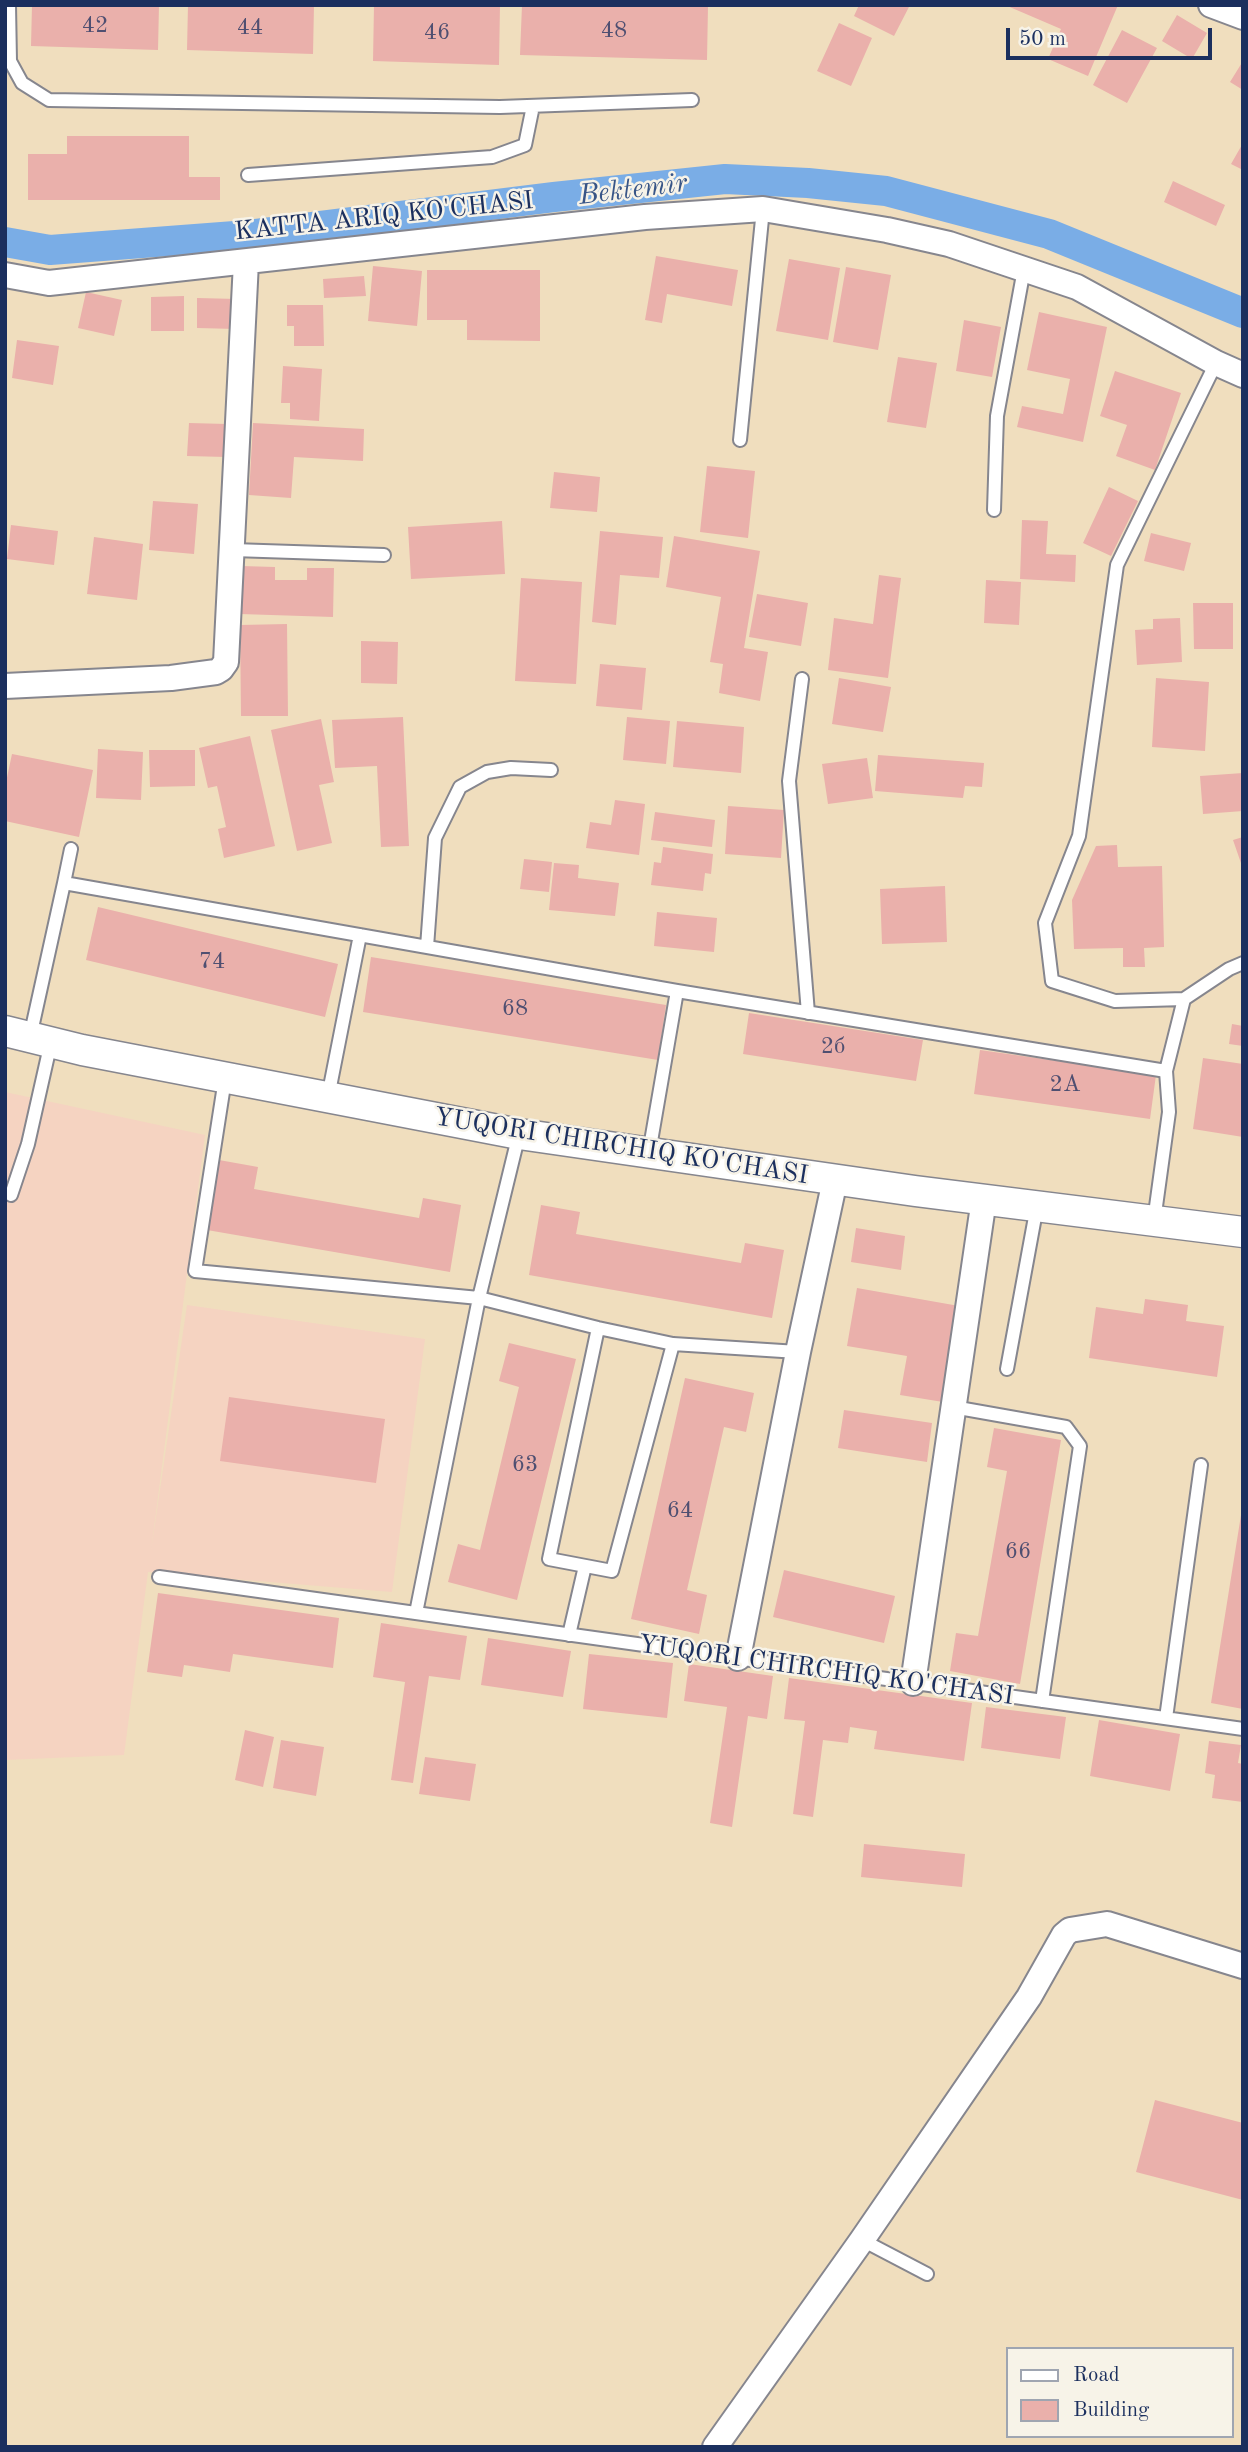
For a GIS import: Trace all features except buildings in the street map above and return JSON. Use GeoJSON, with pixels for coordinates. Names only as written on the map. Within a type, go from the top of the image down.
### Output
{"type":"FeatureCollection","features":[{"type":"Feature","properties":{"kind":"street"},"geometry":{"type":"LineString","coordinates":[[1211,5],[1243,17]]}},
{"type":"Feature","properties":{"kind":"street","name":"KATTA ARIQ KO'CHASI"},"geometry":{"type":"LineString","coordinates":[[5,275],[49,283],[645,217],[763,209],[887,230],[949,244],[1024,269],[1076,287],[1243,375]]}},
{"type":"Feature","properties":{"kind":"street"},"geometry":{"type":"LineString","coordinates":[[5,686],[171,678],[221,669],[227,654],[246,262]]}},
{"type":"Feature","properties":{"kind":"street","name":"YUQORI CHIRCHIQ KO'CHASI"},"geometry":{"type":"LineString","coordinates":[[29,1037],[519,1135],[835,1180],[1243,1232]]}},
{"type":"Feature","properties":{"kind":"street"},"geometry":{"type":"LineString","coordinates":[[737,1658],[835,1180]]}},
{"type":"Feature","properties":{"kind":"street"},"geometry":{"type":"LineString","coordinates":[[912,1683],[984,1199]]}},
{"type":"Feature","properties":{"kind":"street"},"geometry":{"type":"LineString","coordinates":[[715,2447],[1029,1997],[1064,1935],[1070,1930],[1107,1924],[1243,1966]]}},
{"type":"Feature","properties":{"kind":"lane"},"geometry":{"type":"LineString","coordinates":[[9,5],[10,61],[22,83],[49,100],[500,107],[692,100]]}},
{"type":"Feature","properties":{"kind":"lane"},"geometry":{"type":"LineString","coordinates":[[248,175],[492,157],[525,145],[533,106]]}},
{"type":"Feature","properties":{"kind":"lane"},"geometry":{"type":"LineString","coordinates":[[740,440],[763,209]]}},
{"type":"Feature","properties":{"kind":"lane"},"geometry":{"type":"LineString","coordinates":[[994,510],[997,416],[1024,269]]}},
{"type":"Feature","properties":{"kind":"lane"},"geometry":{"type":"LineString","coordinates":[[1216,363],[1117,565],[1079,836],[1045,923],[1052,981],[1115,1001],[1184,999],[1229,968],[1243,963]]}},
{"type":"Feature","properties":{"kind":"lane"},"geometry":{"type":"LineString","coordinates":[[233,550],[384,555]]}},
{"type":"Feature","properties":{"kind":"lane"},"geometry":{"type":"LineString","coordinates":[[802,679],[789,781],[808,1013]]}},
{"type":"Feature","properties":{"kind":"lane"},"geometry":{"type":"LineString","coordinates":[[428,947],[435,838],[460,787],[487,772],[512,768],[551,770]]}},
{"type":"Feature","properties":{"kind":"lane"},"geometry":{"type":"LineString","coordinates":[[11,1195],[28,1144],[29,1037],[71,849]]}},
{"type":"Feature","properties":{"kind":"lane"},"geometry":{"type":"LineString","coordinates":[[64,883],[677,991],[1166,1071]]}},
{"type":"Feature","properties":{"kind":"lane"},"geometry":{"type":"LineString","coordinates":[[328,1097],[360,935]]}},
{"type":"Feature","properties":{"kind":"lane"},"geometry":{"type":"LineString","coordinates":[[649,1153],[677,991]]}},
{"type":"Feature","properties":{"kind":"lane"},"geometry":{"type":"LineString","coordinates":[[1154,1221],[1169,1112],[1166,1071],[1184,999]]}},
{"type":"Feature","properties":{"kind":"lane"},"geometry":{"type":"LineString","coordinates":[[225,1078],[195,1271],[479,1298],[673,1344],[798,1352]]}},
{"type":"Feature","properties":{"kind":"lane"},"geometry":{"type":"LineString","coordinates":[[416,1613],[479,1298],[519,1135]]}},
{"type":"Feature","properties":{"kind":"lane"},"geometry":{"type":"LineString","coordinates":[[1006,1369],[1037,1206]]}},
{"type":"Feature","properties":{"kind":"lane"},"geometry":{"type":"LineString","coordinates":[[598,1328],[549,1559],[612,1571],[673,1344]]}},
{"type":"Feature","properties":{"kind":"lane"},"geometry":{"type":"LineString","coordinates":[[953,1408],[1066,1427],[1080,1446],[1042,1701]]}},
{"type":"Feature","properties":{"kind":"lane"},"geometry":{"type":"LineString","coordinates":[[1166,1718],[1201,1465]]}},
{"type":"Feature","properties":{"kind":"lane"},"geometry":{"type":"LineString","coordinates":[[569,1635],[584,1566]]}},
{"type":"Feature","properties":{"kind":"lane","name":"YUQORI CHIRCHIQ KO'CHASI"},"geometry":{"type":"LineString","coordinates":[[159,1577],[1243,1729]]}},
{"type":"Feature","properties":{"kind":"lane"},"geometry":{"type":"LineString","coordinates":[[862,2240],[927,2274]]}},
{"type":"Feature","properties":{"kind":"shaded area"},"geometry":{"type":"Polygon","coordinates":[[[5,1092],[205,1135],[151,1551],[187,1305],[425,1339],[392,1592],[148,1572],[124,1755],[5,1760],[5,1092]]]}},
{"type":"Feature","properties":{"kind":"waterway","name":"Bektemir"},"geometry":{"type":"LineString","coordinates":[[5,242],[50,250],[248,235],[725,179],[808,183],[886,191],[1049,234],[1243,313]]}}]}
